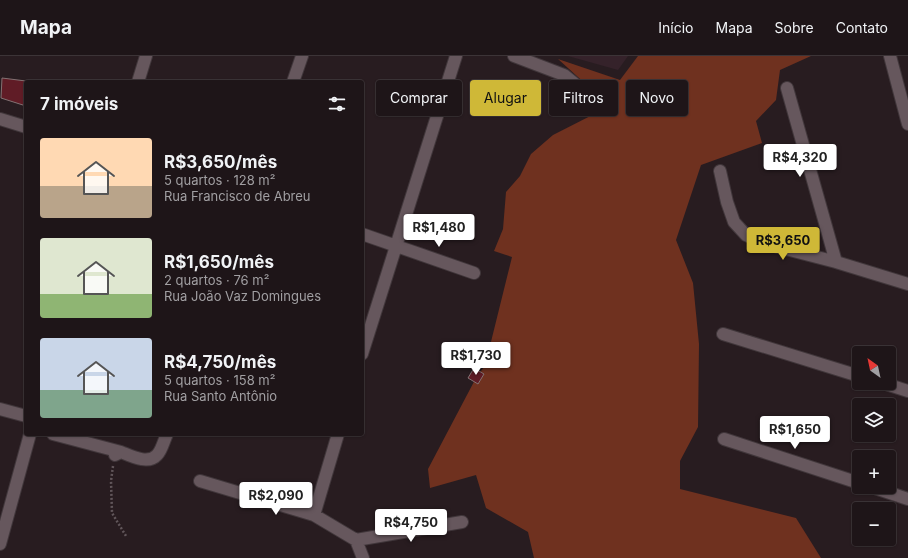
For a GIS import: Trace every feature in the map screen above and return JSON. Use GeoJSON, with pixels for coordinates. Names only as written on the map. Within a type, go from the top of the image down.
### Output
{"type":"FeatureCollection","features":[{"type":"Feature","properties":{"kind":"street"},"geometry":{"type":"LineString","coordinates":[[139,80],[146,56]]}},
{"type":"Feature","properties":{"kind":"street"},"geometry":{"type":"LineString","coordinates":[[294,80],[302,56]]}},
{"type":"Feature","properties":{"kind":"street"},"geometry":{"type":"LineString","coordinates":[[364,348],[456,56]]}},
{"type":"Feature","properties":{"kind":"street"},"geometry":{"type":"LineString","coordinates":[[514,56],[564,75],[570,80]]}},
{"type":"Feature","properties":{"kind":"street"},"geometry":{"type":"LineString","coordinates":[[890,56],[908,124]]}},
{"type":"Feature","properties":{"kind":"street"},"geometry":{"type":"LineString","coordinates":[[788,88],[836,262]]}},
{"type":"Feature","properties":{"kind":"street"},"geometry":{"type":"LineString","coordinates":[[0,119],[24,126]]}},
{"type":"Feature","properties":{"kind":"street"},"geometry":{"type":"LineString","coordinates":[[720,171],[727,202],[734,222],[746,235],[763,243],[836,262],[908,284]]}},
{"type":"Feature","properties":{"kind":"street"},"geometry":{"type":"LineString","coordinates":[[364,235],[474,273]]}},
{"type":"Feature","properties":{"kind":"street"},"geometry":{"type":"LineString","coordinates":[[722,334],[852,374]]}},
{"type":"Feature","properties":{"kind":"street"},"geometry":{"type":"LineString","coordinates":[[896,387],[908,391]]}},
{"type":"Feature","properties":{"kind":"street"},"geometry":{"type":"LineString","coordinates":[[0,409],[24,415]]}},
{"type":"Feature","properties":{"kind":"street"},"geometry":{"type":"LineString","coordinates":[[0,544],[29,436]]}},
{"type":"Feature","properties":{"kind":"street"},"geometry":{"type":"LineString","coordinates":[[60,436],[118,454],[143,459],[152,459],[158,454],[166,436]]}},
{"type":"Feature","properties":{"kind":"street"},"geometry":{"type":"LineString","coordinates":[[314,515],[337,436]]}},
{"type":"Feature","properties":{"kind":"street"},"geometry":{"type":"LineString","coordinates":[[724,440],[852,481]]}},
{"type":"Feature","properties":{"kind":"street"},"geometry":{"type":"LineString","coordinates":[[200,481],[314,515],[356,540],[363,558]]}},
{"type":"Feature","properties":{"kind":"street"},"geometry":{"type":"LineString","coordinates":[[893,494],[908,499]]}},
{"type":"Feature","properties":{"kind":"street"},"geometry":{"type":"LineString","coordinates":[[356,540],[462,522]]}},
{"type":"Feature","properties":{"kind":"path"},"geometry":{"type":"LineString","coordinates":[[118,454],[111,481],[112,513],[126,536]]}},
{"type":"Feature","properties":{"kind":"shaded area"},"geometry":{"type":"Polygon","coordinates":[[[568,56],[628,56],[618,70],[568,56]]]}},
{"type":"Feature","properties":{"kind":"shaded area"},"geometry":{"type":"Polygon","coordinates":[[[638,56],[811,56],[780,70],[776,100],[756,121],[762,143],[701,165],[676,240],[693,283],[699,344],[698,427],[680,461],[680,489],[796,518],[821,558],[534,558],[528,532],[486,508],[476,475],[430,488],[428,469],[477,376],[485,366],[512,257],[494,251],[503,229],[506,192],[520,176],[531,154],[553,135],[590,116],[618,116],[618,80],[581,80],[558,59],[620,80],[638,56]]]}},
{"type":"Feature","properties":{"kind":"building"},"geometry":{"type":"Polygon","coordinates":[[[2,78],[24,81],[24,105],[1,98],[2,78]]]}},
{"type":"Feature","properties":{"kind":"building"},"geometry":{"type":"Polygon","coordinates":[[[474,368],[484,374],[478,384],[468,378],[474,368]]]}}]}
